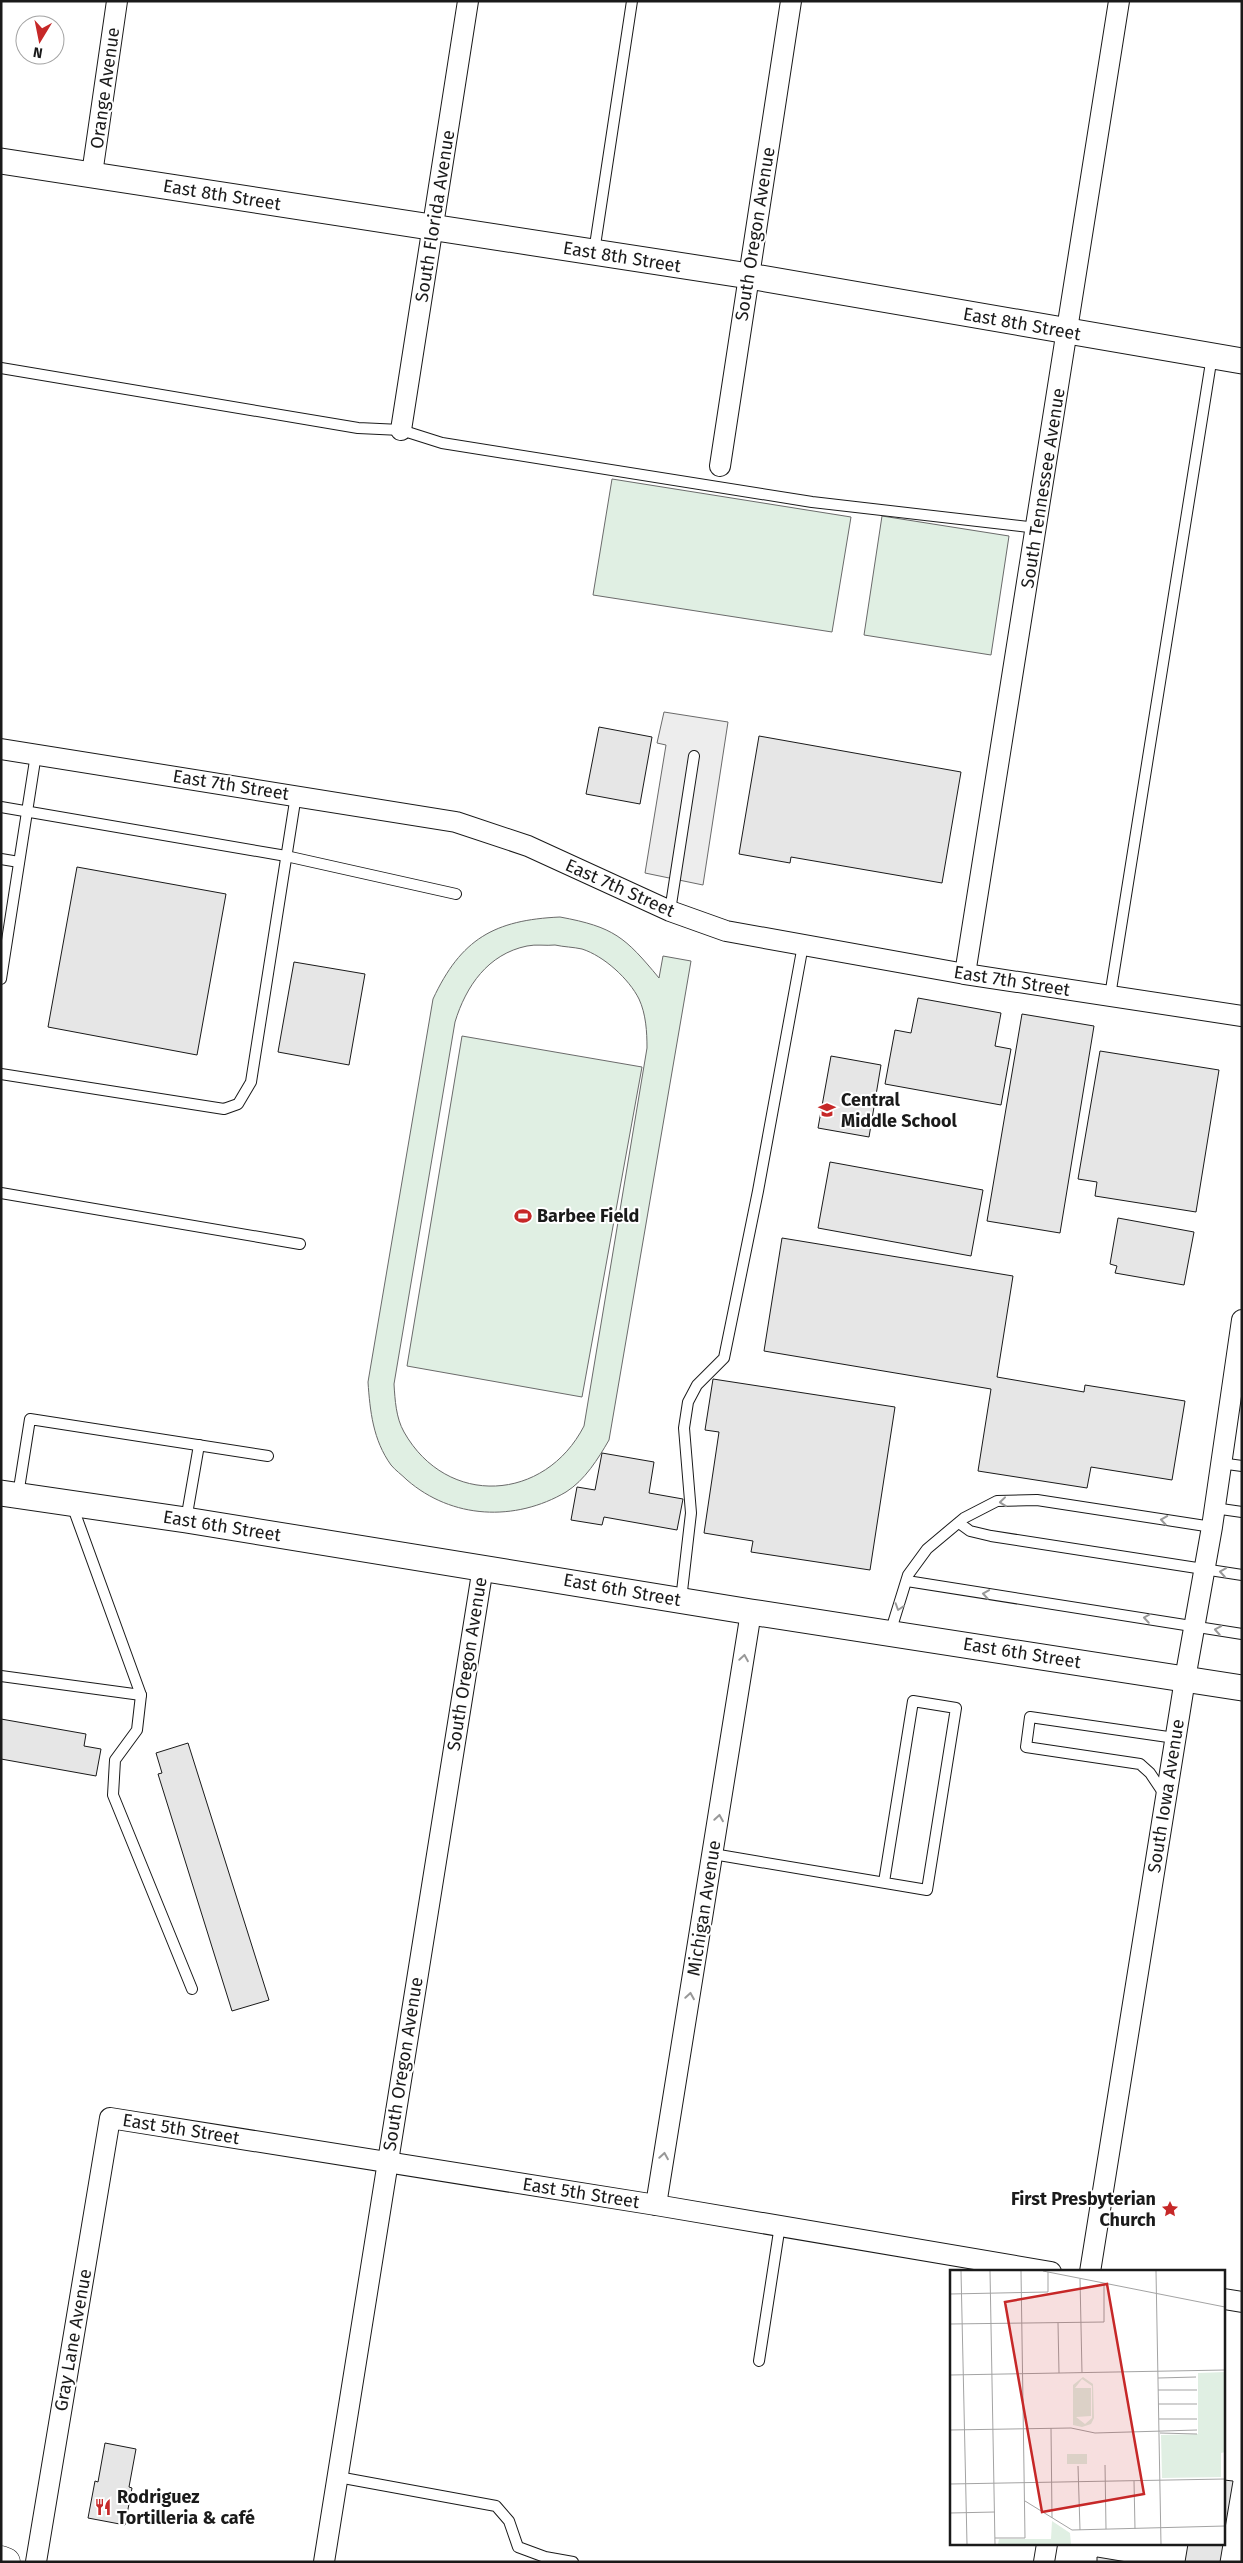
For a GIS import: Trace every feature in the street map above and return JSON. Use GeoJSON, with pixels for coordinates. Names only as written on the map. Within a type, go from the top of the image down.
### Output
{"type":"FeatureCollection","features":[{"type":"Feature","properties":{"kind":"main road"},"geometry":{"type":"LineString","coordinates":[[1,2560],[6,2562]]}},
{"type":"Feature","properties":{"kind":"street","name":"Orange Avenue"},"geometry":{"type":"LineString","coordinates":[[92,174],[118,1]]}},
{"type":"Feature","properties":{"kind":"street","name":"South Florida Avenue"},"geometry":{"type":"LineString","coordinates":[[401,430],[468,1]]}},
{"type":"Feature","properties":{"kind":"street","name":"South Oregon Avenue"},"geometry":{"type":"LineString","coordinates":[[720,466],[791,1]]}},
{"type":"Feature","properties":{"kind":"street","name":"South Tennessee Avenue"},"geometry":{"type":"LineString","coordinates":[[966,974],[1119,1]]}},
{"type":"Feature","properties":{"kind":"street","name":"East 8th Street"},"geometry":{"type":"LineString","coordinates":[[1,161],[749,276],[1242,361]]}},
{"type":"Feature","properties":{"kind":"street","name":"East 7th Street"},"geometry":{"type":"LineString","coordinates":[[1,749],[456,822],[528,846],[670,911],[726,931],[966,974],[1242,1016]]}},
{"type":"Feature","properties":{"kind":"street","name":"South Iowa Avenue"},"geometry":{"type":"LineString","coordinates":[[1090,2270],[1175,1738],[1213,1518],[1242,1320]]}},
{"type":"Feature","properties":{"kind":"street","name":"East 6th Street"},"geometry":{"type":"LineString","coordinates":[[10,1495],[186,1520],[751,1612],[1242,1688]]}},
{"type":"Feature","properties":{"kind":"street","name":"South Oregon Avenue"},"geometry":{"type":"LineString","coordinates":[[324,2562],[483,1567]]}},
{"type":"Feature","properties":{"kind":"street","name":"Michigan Avenue"},"geometry":{"type":"LineString","coordinates":[[656,2204],[751,1612]]}},
{"type":"Feature","properties":{"kind":"street","name":"East 5th Street"},"geometry":{"type":"LineString","coordinates":[[110,2118],[656,2204],[1039,2270]]}},
{"type":"Feature","properties":{"kind":"street","name":"Gray Lane Avenue"},"geometry":{"type":"LineString","coordinates":[[36,2562],[110,2118]]}},
{"type":"Feature","properties":{"kind":"street"},"geometry":{"type":"LineString","coordinates":[[1226,2299],[1242,2302]]}},
{"type":"Feature","properties":{"kind":"street"},"geometry":{"type":"LineString","coordinates":[[1044,2562],[1047,2546]]}},
{"type":"Feature","properties":{"kind":"lane"},"geometry":{"type":"LineString","coordinates":[[593,253],[632,1]]}},
{"type":"Feature","properties":{"kind":"lane"},"geometry":{"type":"LineString","coordinates":[[1110,996],[1212,356]]}},
{"type":"Feature","properties":{"kind":"lane"},"geometry":{"type":"LineString","coordinates":[[1,368],[358,428],[401,430],[442,443],[802,501],[1037,528]]}},
{"type":"Feature","properties":{"kind":"lane"},"geometry":{"type":"LineString","coordinates":[[1,979],[36,754]]}},
{"type":"Feature","properties":{"kind":"lane"},"geometry":{"type":"LineString","coordinates":[[670,911],[694,756]]}},
{"type":"Feature","properties":{"kind":"lane"},"geometry":{"type":"LineString","coordinates":[[1,1074],[224,1108],[238,1104],[251,1082],[296,795]]}},
{"type":"Feature","properties":{"kind":"lane"},"geometry":{"type":"LineString","coordinates":[[1,807],[286,856],[456,894]]}},
{"type":"Feature","properties":{"kind":"lane"},"geometry":{"type":"LineString","coordinates":[[1,859],[19,862]]}},
{"type":"Feature","properties":{"kind":"lane"},"geometry":{"type":"LineString","coordinates":[[681,1600],[691,1512],[684,1428],[688,1402],[696,1384],[724,1358],[758,1190],[802,945]]}},
{"type":"Feature","properties":{"kind":"lane"},"geometry":{"type":"LineString","coordinates":[[1,1193],[300,1244]]}},
{"type":"Feature","properties":{"kind":"lane"},"geometry":{"type":"LineString","coordinates":[[10,1495],[30,1419],[268,1456]]}},
{"type":"Feature","properties":{"kind":"lane"},"geometry":{"type":"LineString","coordinates":[[186,1520],[199,1445]]}},
{"type":"Feature","properties":{"kind":"lane"},"geometry":{"type":"LineString","coordinates":[[1220,1463],[1242,1466]]}},
{"type":"Feature","properties":{"kind":"lane"},"geometry":{"type":"LineString","coordinates":[[890,1633],[908,1575],[927,1549],[959,1523],[997,1502],[1038,1500],[1213,1518],[1242,1512]]}},
{"type":"Feature","properties":{"kind":"lane"},"geometry":{"type":"LineString","coordinates":[[72,1504],[141,1695],[138,1730],[115,1760],[113,1795],[192,1989]]}},
{"type":"Feature","properties":{"kind":"lane"},"geometry":{"type":"LineString","coordinates":[[959,1523],[970,1531],[991,1536],[1242,1575]]}},
{"type":"Feature","properties":{"kind":"lane"},"geometry":{"type":"LineString","coordinates":[[907,1581],[1242,1634]]}},
{"type":"Feature","properties":{"kind":"lane"},"geometry":{"type":"LineString","coordinates":[[1,1676],[141,1695]]}},
{"type":"Feature","properties":{"kind":"lane"},"geometry":{"type":"LineString","coordinates":[[713,1854],[927,1890],[956,1708],[913,1701],[884,1882]]}},
{"type":"Feature","properties":{"kind":"lane"},"geometry":{"type":"LineString","coordinates":[[1166,1797],[1150,1773],[1140,1764],[1026,1748],[1030,1717],[1175,1738]]}},
{"type":"Feature","properties":{"kind":"lane"},"geometry":{"type":"LineString","coordinates":[[758,2361],[780,2225]]}},
{"type":"Feature","properties":{"kind":"lane"},"geometry":{"type":"LineString","coordinates":[[338,2477],[496,2506],[509,2521],[518,2547],[546,2557],[573,2562]]}},
{"type":"Feature","properties":{"kind":"green space"},"geometry":{"type":"Polygon","coordinates":[[[612,479],[851,517],[832,632],[593,595],[612,479]]]}},
{"type":"Feature","properties":{"kind":"green space"},"geometry":{"type":"Polygon","coordinates":[[[882,516],[1009,536],[991,655],[864,635],[882,516]]]}},
{"type":"Feature","properties":{"kind":"green space"},"geometry":{"type":"Polygon","coordinates":[[[560,917],[606,930],[627,943],[659,978],[663,956],[691,961],[609,1440],[596,1462],[566,1492],[546,1502],[526,1508],[505,1512],[484,1512],[444,1503],[425,1493],[393,1467],[380,1446],[376,1435],[371,1414],[368,1382],[433,999],[455,961],[468,947],[498,928],[537,919],[560,917]],[[555,945],[527,946],[513,950],[490,964],[472,984],[455,1022],[394,1384],[396,1409],[401,1427],[422,1457],[445,1474],[470,1484],[496,1486],[521,1481],[545,1470],[567,1451],[584,1426],[647,1048],[645,1017],[639,999],[635,991],[622,976],[590,952],[555,945]]]}},
{"type":"Feature","properties":{"kind":"green space","name":"Barbee Field"},"geometry":{"type":"Polygon","coordinates":[[[462,1036],[642,1067],[582,1397],[407,1366],[462,1036]]]}},
{"type":"Feature","properties":{"kind":"shaded area"},"geometry":{"type":"Polygon","coordinates":[[[664,712],[728,722],[703,885],[645,873],[666,745],[657,743],[664,712]]]}},
{"type":"Feature","properties":{"kind":"building"},"geometry":{"type":"Polygon","coordinates":[[[599,727],[652,737],[640,804],[586,794],[599,727]]]}},
{"type":"Feature","properties":{"kind":"building"},"geometry":{"type":"Polygon","coordinates":[[[759,736],[961,772],[942,883],[791,857],[790,863],[739,854],[759,736]]]}},
{"type":"Feature","properties":{"kind":"building"},"geometry":{"type":"Polygon","coordinates":[[[77,867],[226,894],[197,1055],[48,1027],[77,867]]]}},
{"type":"Feature","properties":{"kind":"building"},"geometry":{"type":"Polygon","coordinates":[[[294,962],[365,974],[349,1065],[278,1052],[294,962]]]}},
{"type":"Feature","properties":{"kind":"building"},"geometry":{"type":"Polygon","coordinates":[[[918,998],[1001,1013],[995,1046],[1011,1049],[1001,1105],[885,1084],[895,1030],[911,1033],[918,998]]]}},
{"type":"Feature","properties":{"kind":"building"},"geometry":{"type":"Polygon","coordinates":[[[1022,1014],[1094,1026],[1060,1233],[987,1221],[1022,1014]]]}},
{"type":"Feature","properties":{"kind":"building"},"geometry":{"type":"Polygon","coordinates":[[[1100,1051],[1219,1070],[1196,1212],[1095,1196],[1097,1182],[1078,1179],[1100,1051]]]}},
{"type":"Feature","properties":{"kind":"building"},"geometry":{"type":"Polygon","coordinates":[[[831,1056],[881,1065],[869,1137],[818,1128],[831,1056]]]}},
{"type":"Feature","properties":{"kind":"building"},"geometry":{"type":"Polygon","coordinates":[[[830,1162],[983,1190],[971,1256],[818,1228],[830,1162]]]}},
{"type":"Feature","properties":{"kind":"building"},"geometry":{"type":"Polygon","coordinates":[[[1118,1218],[1194,1232],[1184,1285],[1115,1273],[1117,1266],[1110,1264],[1118,1218]]]}},
{"type":"Feature","properties":{"kind":"building"},"geometry":{"type":"Polygon","coordinates":[[[782,1238],[1013,1276],[997,1377],[1084,1392],[1085,1385],[1185,1401],[1172,1480],[1091,1467],[1087,1488],[978,1471],[991,1389],[764,1351],[782,1238]]]}},
{"type":"Feature","properties":{"kind":"building"},"geometry":{"type":"Polygon","coordinates":[[[713,1379],[895,1407],[870,1570],[751,1552],[753,1541],[704,1533],[719,1432],[705,1430],[713,1379]]]}},
{"type":"Feature","properties":{"kind":"building"},"geometry":{"type":"Polygon","coordinates":[[[602,1453],[654,1462],[649,1493],[683,1499],[677,1530],[604,1517],[602,1525],[571,1520],[577,1487],[595,1490],[602,1453]]]}},
{"type":"Feature","properties":{"kind":"building"},"geometry":{"type":"Polygon","coordinates":[[[1,1719],[86,1734],[84,1746],[101,1749],[96,1776],[1,1759],[1,1719]]]}},
{"type":"Feature","properties":{"kind":"building"},"geometry":{"type":"Polygon","coordinates":[[[188,1743],[269,2000],[232,2011],[158,1774],[162,1773],[156,1753],[188,1743]]]}},
{"type":"Feature","properties":{"kind":"building"},"geometry":{"type":"Polygon","coordinates":[[[105,2443],[136,2449],[129,2487],[132,2488],[125,2525],[88,2518],[95,2481],[98,2482],[105,2443]]]}},
{"type":"Feature","properties":{"kind":"building"},"geometry":{"type":"Polygon","coordinates":[[[1226,2480],[1233,2481],[1226,2522],[1226,2480]]]}},
{"type":"Feature","properties":{"kind":"building"},"geometry":{"type":"Polygon","coordinates":[[[1188,2546],[1223,2546],[1220,2562],[1185,2562],[1188,2546]]]}},
{"type":"Feature","properties":{"kind":"building"},"geometry":{"type":"Polygon","coordinates":[[[1097,2557],[1127,2562],[1097,2562],[1097,2557]]]}},
{"type":"Feature","properties":{"kind":"place","name":"Central Middle School"},"geometry":{"type":"Point","coordinates":[827,1110]}},
{"type":"Feature","properties":{"kind":"place","name":"Barbee Field"},"geometry":{"type":"Point","coordinates":[523,1216]}},
{"type":"Feature","properties":{"kind":"place","name":"First Presbyterian Church"},"geometry":{"type":"Point","coordinates":[1170,2209]}},
{"type":"Feature","properties":{"kind":"place","name":"Rodriguez Tortilleria & café"},"geometry":{"type":"Point","coordinates":[103,2507]}}]}
